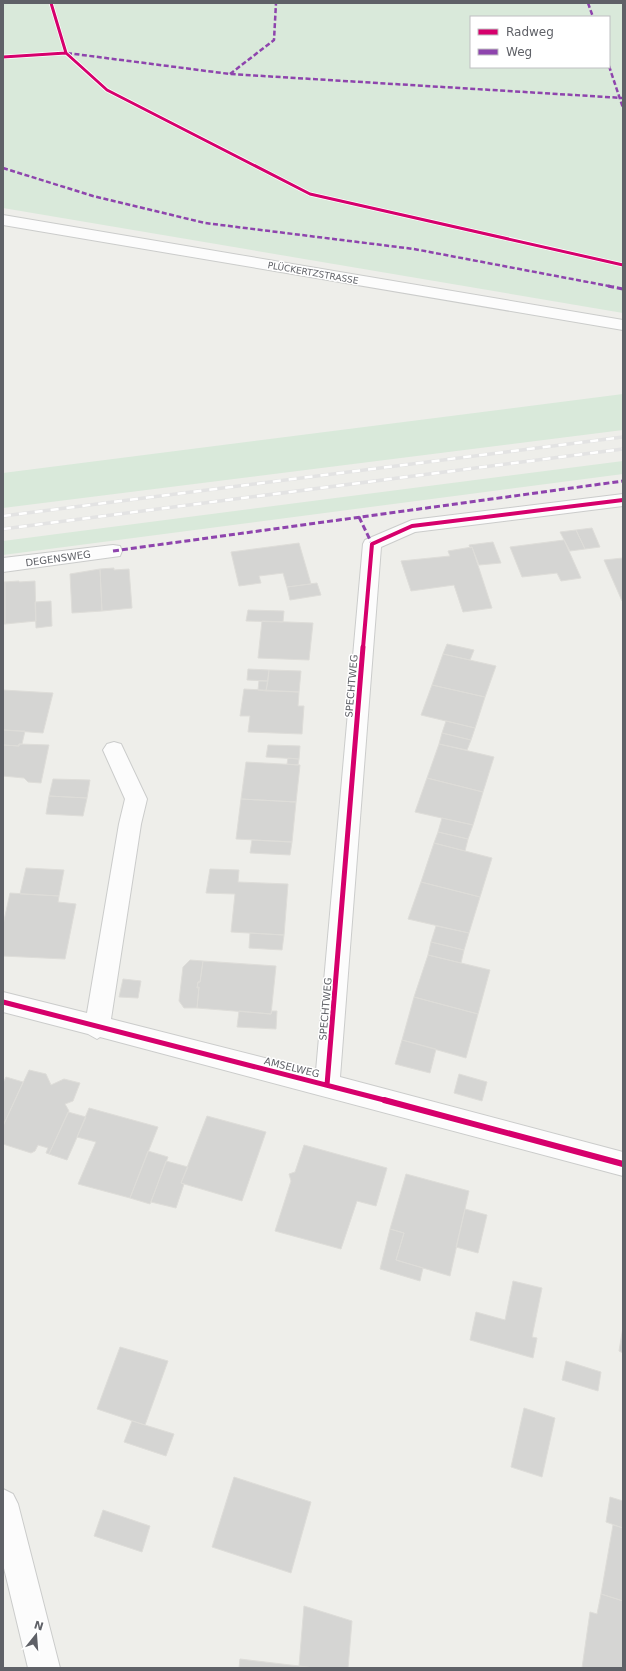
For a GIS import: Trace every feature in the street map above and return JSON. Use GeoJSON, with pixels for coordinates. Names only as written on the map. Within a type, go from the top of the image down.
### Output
{"type":"FeatureCollection","features":[{"type":"Feature","properties":{"kind":"street","name":"PLÜCKERTZSTRASSE"},"geometry":{"type":"LineString","coordinates":[[3,220],[623,325]]}},
{"type":"Feature","properties":{"kind":"street","name":"SPECHTWEG"},"geometry":{"type":"LineString","coordinates":[[327,1085],[372,544],[412,526],[623,500]]}},
{"type":"Feature","properties":{"kind":"street","name":"DEGENSWEG"},"geometry":{"type":"LineString","coordinates":[[3,565],[113,551]]}},
{"type":"Feature","properties":{"kind":"street"},"geometry":{"type":"LineString","coordinates":[[97,1028],[130,824],[136,800],[114,750]]}},
{"type":"Feature","properties":{"kind":"street","name":"AMSELWEG"},"geometry":{"type":"LineString","coordinates":[[3,1002],[97,1028],[327,1085],[623,1164]]}},
{"type":"Feature","properties":{"kind":"street"},"geometry":{"type":"LineString","coordinates":[[3,1504],[44,1668]]}},
{"type":"Feature","properties":{"kind":"green space"},"geometry":{"type":"Polygon","coordinates":[[[3,3],[623,3],[623,313],[3,208],[3,3]]]}},
{"type":"Feature","properties":{"kind":"green space"},"geometry":{"type":"Polygon","coordinates":[[[623,394],[623,430],[3,508],[3,473],[623,394]]]}},
{"type":"Feature","properties":{"kind":"green space"},"geometry":{"type":"Polygon","coordinates":[[[623,461],[623,474],[3,555],[3,541],[623,461]]]}},
{"type":"Feature","properties":{"kind":"building"},"geometry":{"type":"Polygon","coordinates":[[[592,528],[600,547],[585,549],[576,530],[592,528]]]}},
{"type":"Feature","properties":{"kind":"building"},"geometry":{"type":"Polygon","coordinates":[[[576,530],[585,549],[570,551],[560,532],[576,530]]]}},
{"type":"Feature","properties":{"kind":"building"},"geometry":{"type":"Polygon","coordinates":[[[564,540],[581,578],[561,581],[557,573],[522,577],[510,547],[564,540]]]}},
{"type":"Feature","properties":{"kind":"building"},"geometry":{"type":"Polygon","coordinates":[[[493,542],[501,563],[479,565],[472,547],[470,548],[469,545],[493,542]]]}},
{"type":"Feature","properties":{"kind":"building"},"geometry":{"type":"Polygon","coordinates":[[[299,543],[311,584],[287,587],[283,573],[259,576],[261,583],[239,586],[231,552],[299,543]]]}},
{"type":"Feature","properties":{"kind":"building"},"geometry":{"type":"Polygon","coordinates":[[[472,547],[492,608],[463,612],[454,585],[411,591],[401,561],[450,556],[448,551],[472,547]]]}},
{"type":"Feature","properties":{"kind":"building"},"geometry":{"type":"Polygon","coordinates":[[[623,558],[623,601],[622,601],[604,560],[623,558]]]}},
{"type":"Feature","properties":{"kind":"building"},"geometry":{"type":"Polygon","coordinates":[[[114,568],[114,570],[129,569],[132,608],[102,611],[100,569],[114,568]]]}},
{"type":"Feature","properties":{"kind":"building"},"geometry":{"type":"Polygon","coordinates":[[[100,569],[102,611],[72,613],[70,574],[100,569]]]}},
{"type":"Feature","properties":{"kind":"building"},"geometry":{"type":"Polygon","coordinates":[[[35,581],[36,621],[5,624],[5,582],[35,581]]]}},
{"type":"Feature","properties":{"kind":"building"},"geometry":{"type":"Polygon","coordinates":[[[3,582],[5,582],[5,624],[3,624],[3,582]]]}},
{"type":"Feature","properties":{"kind":"building"},"geometry":{"type":"Polygon","coordinates":[[[317,583],[321,595],[290,600],[287,587],[317,583]]]}},
{"type":"Feature","properties":{"kind":"building"},"geometry":{"type":"Polygon","coordinates":[[[51,601],[52,626],[36,628],[35,602],[51,601]]]}},
{"type":"Feature","properties":{"kind":"building"},"geometry":{"type":"Polygon","coordinates":[[[248,610],[284,611],[283,622],[246,621],[248,610]]]}},
{"type":"Feature","properties":{"kind":"building"},"geometry":{"type":"Polygon","coordinates":[[[262,621],[313,623],[309,660],[258,658],[262,621]]]}},
{"type":"Feature","properties":{"kind":"building"},"geometry":{"type":"Polygon","coordinates":[[[447,644],[474,650],[470,660],[443,654],[447,644]]]}},
{"type":"Feature","properties":{"kind":"building"},"geometry":{"type":"Polygon","coordinates":[[[443,654],[496,666],[485,697],[432,685],[443,654]]]}},
{"type":"Feature","properties":{"kind":"building"},"geometry":{"type":"Polygon","coordinates":[[[248,669],[269,670],[268,681],[247,680],[248,669]]]}},
{"type":"Feature","properties":{"kind":"building"},"geometry":{"type":"Polygon","coordinates":[[[269,670],[301,671],[299,692],[266,691],[269,670]]]}},
{"type":"Feature","properties":{"kind":"building"},"geometry":{"type":"Polygon","coordinates":[[[259,681],[268,681],[266,691],[258,690],[259,681]]]}},
{"type":"Feature","properties":{"kind":"building"},"geometry":{"type":"Polygon","coordinates":[[[432,685],[485,697],[475,728],[421,715],[432,685]]]}},
{"type":"Feature","properties":{"kind":"building"},"geometry":{"type":"Polygon","coordinates":[[[244,689],[299,692],[298,706],[304,706],[302,734],[248,732],[250,716],[240,716],[244,689]]]}},
{"type":"Feature","properties":{"kind":"building"},"geometry":{"type":"Polygon","coordinates":[[[3,690],[53,693],[43,733],[3,730],[3,690]]]}},
{"type":"Feature","properties":{"kind":"building"},"geometry":{"type":"Polygon","coordinates":[[[446,721],[475,728],[471,740],[442,733],[446,721]]]}},
{"type":"Feature","properties":{"kind":"building"},"geometry":{"type":"Polygon","coordinates":[[[3,730],[25,731],[22,744],[19,744],[19,746],[3,745],[3,730]]]}},
{"type":"Feature","properties":{"kind":"building"},"geometry":{"type":"Polygon","coordinates":[[[442,733],[471,740],[467,750],[439,744],[442,733]]]}},
{"type":"Feature","properties":{"kind":"building"},"geometry":{"type":"Polygon","coordinates":[[[19,744],[49,745],[41,783],[28,782],[24,778],[3,776],[3,745],[19,746],[19,744]]]}},
{"type":"Feature","properties":{"kind":"building"},"geometry":{"type":"Polygon","coordinates":[[[439,744],[494,757],[483,792],[427,778],[439,744]]]}},
{"type":"Feature","properties":{"kind":"building"},"geometry":{"type":"Polygon","coordinates":[[[268,745],[300,746],[299,759],[266,757],[268,745]]]}},
{"type":"Feature","properties":{"kind":"building"},"geometry":{"type":"Polygon","coordinates":[[[288,758],[299,759],[298,765],[287,764],[288,758]]]}},
{"type":"Feature","properties":{"kind":"building"},"geometry":{"type":"Polygon","coordinates":[[[246,762],[300,765],[296,802],[241,799],[246,762]]]}},
{"type":"Feature","properties":{"kind":"building"},"geometry":{"type":"Polygon","coordinates":[[[427,778],[483,792],[473,825],[415,812],[427,778]]]}},
{"type":"Feature","properties":{"kind":"building"},"geometry":{"type":"Polygon","coordinates":[[[53,779],[90,780],[87,798],[49,796],[53,779]]]}},
{"type":"Feature","properties":{"kind":"building"},"geometry":{"type":"Polygon","coordinates":[[[49,796],[87,798],[83,816],[46,814],[49,796]]]}},
{"type":"Feature","properties":{"kind":"building"},"geometry":{"type":"Polygon","coordinates":[[[241,799],[296,802],[292,842],[236,839],[241,799]]]}},
{"type":"Feature","properties":{"kind":"building"},"geometry":{"type":"Polygon","coordinates":[[[442,818],[473,825],[468,839],[438,832],[442,818]]]}},
{"type":"Feature","properties":{"kind":"building"},"geometry":{"type":"Polygon","coordinates":[[[438,832],[468,839],[465,851],[434,843],[438,832]]]}},
{"type":"Feature","properties":{"kind":"building"},"geometry":{"type":"Polygon","coordinates":[[[252,840],[292,842],[290,855],[250,853],[252,840]]]}},
{"type":"Feature","properties":{"kind":"building"},"geometry":{"type":"Polygon","coordinates":[[[434,843],[492,858],[480,897],[421,882],[434,843]]]}},
{"type":"Feature","properties":{"kind":"building"},"geometry":{"type":"Polygon","coordinates":[[[26,868],[64,870],[59,896],[20,894],[26,868]]]}},
{"type":"Feature","properties":{"kind":"building"},"geometry":{"type":"Polygon","coordinates":[[[210,869],[239,870],[238,882],[288,884],[284,935],[231,932],[235,894],[206,893],[210,869]]]}},
{"type":"Feature","properties":{"kind":"building"},"geometry":{"type":"Polygon","coordinates":[[[421,882],[480,897],[469,933],[408,919],[421,882]]]}},
{"type":"Feature","properties":{"kind":"building"},"geometry":{"type":"Polygon","coordinates":[[[10,893],[59,896],[58,902],[76,904],[65,959],[3,956],[3,925],[10,893]]]}},
{"type":"Feature","properties":{"kind":"building"},"geometry":{"type":"Polygon","coordinates":[[[436,926],[469,933],[464,950],[431,942],[436,926]]]}},
{"type":"Feature","properties":{"kind":"building"},"geometry":{"type":"Polygon","coordinates":[[[250,933],[284,935],[282,950],[249,948],[250,933]]]}},
{"type":"Feature","properties":{"kind":"building"},"geometry":{"type":"Polygon","coordinates":[[[431,942],[464,950],[461,963],[428,955],[431,942]]]}},
{"type":"Feature","properties":{"kind":"building"},"geometry":{"type":"Polygon","coordinates":[[[428,955],[490,970],[478,1014],[414,997],[428,955]]]}},
{"type":"Feature","properties":{"kind":"building"},"geometry":{"type":"Polygon","coordinates":[[[190,960],[203,961],[200,982],[198,982],[197,988],[199,987],[197,1008],[184,1008],[179,1001],[183,967],[190,960]]]}},
{"type":"Feature","properties":{"kind":"building"},"geometry":{"type":"Polygon","coordinates":[[[203,961],[276,966],[271,1014],[197,1008],[199,987],[197,988],[198,982],[200,982],[203,961]]]}},
{"type":"Feature","properties":{"kind":"building"},"geometry":{"type":"Polygon","coordinates":[[[123,979],[141,981],[138,998],[119,997],[123,979]]]}},
{"type":"Feature","properties":{"kind":"building"},"geometry":{"type":"Polygon","coordinates":[[[414,997],[478,1014],[466,1058],[402,1040],[414,997]]]}},
{"type":"Feature","properties":{"kind":"building"},"geometry":{"type":"Polygon","coordinates":[[[239,1011],[271,1014],[272,1011],[277,1011],[276,1029],[237,1027],[239,1011]]]}},
{"type":"Feature","properties":{"kind":"building"},"geometry":{"type":"Polygon","coordinates":[[[402,1040],[436,1049],[430,1073],[395,1064],[402,1040]]]}},
{"type":"Feature","properties":{"kind":"building"},"geometry":{"type":"Polygon","coordinates":[[[29,1070],[46,1074],[51,1085],[64,1079],[80,1083],[73,1101],[65,1104],[69,1111],[49,1154],[46,1153],[48,1148],[38,1145],[35,1151],[31,1153],[3,1144],[3,1126],[29,1070]]]}},
{"type":"Feature","properties":{"kind":"building"},"geometry":{"type":"Polygon","coordinates":[[[459,1074],[487,1082],[482,1101],[454,1093],[459,1074]]]}},
{"type":"Feature","properties":{"kind":"building"},"geometry":{"type":"Polygon","coordinates":[[[6,1077],[23,1082],[3,1126],[3,1083],[6,1077]]]}},
{"type":"Feature","properties":{"kind":"building"},"geometry":{"type":"Polygon","coordinates":[[[89,1108],[158,1127],[130,1198],[78,1184],[96,1142],[77,1137],[89,1108]]]}},
{"type":"Feature","properties":{"kind":"building"},"geometry":{"type":"Polygon","coordinates":[[[68,1112],[86,1117],[67,1160],[49,1154],[68,1112]]]}},
{"type":"Feature","properties":{"kind":"building"},"geometry":{"type":"Polygon","coordinates":[[[207,1116],[266,1132],[242,1201],[181,1183],[207,1116]]]}},
{"type":"Feature","properties":{"kind":"building"},"geometry":{"type":"Polygon","coordinates":[[[304,1145],[387,1168],[376,1206],[357,1201],[341,1249],[275,1231],[291,1181],[289,1174],[295,1172],[304,1145]]]}},
{"type":"Feature","properties":{"kind":"building"},"geometry":{"type":"Polygon","coordinates":[[[148,1151],[168,1157],[150,1204],[130,1198],[148,1151]]]}},
{"type":"Feature","properties":{"kind":"building"},"geometry":{"type":"Polygon","coordinates":[[[166,1161],[188,1167],[181,1183],[184,1184],[176,1208],[151,1202],[166,1161]]]}},
{"type":"Feature","properties":{"kind":"building"},"geometry":{"type":"Polygon","coordinates":[[[406,1174],[469,1191],[450,1276],[396,1260],[404,1233],[390,1229],[406,1174]]]}},
{"type":"Feature","properties":{"kind":"building"},"geometry":{"type":"Polygon","coordinates":[[[465,1209],[487,1215],[478,1253],[456,1247],[465,1209]]]}},
{"type":"Feature","properties":{"kind":"building"},"geometry":{"type":"Polygon","coordinates":[[[390,1229],[404,1233],[396,1260],[423,1268],[420,1281],[380,1269],[390,1229]]]}},
{"type":"Feature","properties":{"kind":"building"},"geometry":{"type":"Polygon","coordinates":[[[513,1281],[542,1288],[532,1337],[537,1338],[533,1358],[470,1340],[476,1312],[505,1320],[513,1281]]]}},
{"type":"Feature","properties":{"kind":"building"},"geometry":{"type":"Polygon","coordinates":[[[623,1327],[623,1353],[619,1351],[623,1327]]]}},
{"type":"Feature","properties":{"kind":"building"},"geometry":{"type":"Polygon","coordinates":[[[120,1347],[168,1361],[145,1425],[97,1409],[120,1347]]]}},
{"type":"Feature","properties":{"kind":"building"},"geometry":{"type":"Polygon","coordinates":[[[566,1361],[601,1372],[598,1391],[562,1380],[566,1361]]]}},
{"type":"Feature","properties":{"kind":"building"},"geometry":{"type":"Polygon","coordinates":[[[524,1408],[555,1418],[542,1477],[511,1467],[524,1408]]]}},
{"type":"Feature","properties":{"kind":"building"},"geometry":{"type":"Polygon","coordinates":[[[132,1421],[174,1434],[166,1456],[124,1442],[132,1421]]]}},
{"type":"Feature","properties":{"kind":"building"},"geometry":{"type":"Polygon","coordinates":[[[234,1477],[311,1502],[291,1573],[212,1547],[234,1477]]]}},
{"type":"Feature","properties":{"kind":"building"},"geometry":{"type":"Polygon","coordinates":[[[610,1497],[623,1501],[623,1528],[606,1522],[610,1497]]]}},
{"type":"Feature","properties":{"kind":"building"},"geometry":{"type":"Polygon","coordinates":[[[103,1510],[150,1526],[142,1552],[94,1536],[103,1510]]]}},
{"type":"Feature","properties":{"kind":"building"},"geometry":{"type":"Polygon","coordinates":[[[613,1525],[623,1528],[623,1601],[601,1594],[613,1525]]]}},
{"type":"Feature","properties":{"kind":"building"},"geometry":{"type":"Polygon","coordinates":[[[601,1594],[623,1601],[623,1668],[582,1668],[590,1612],[597,1614],[601,1594]]]}},
{"type":"Feature","properties":{"kind":"building"},"geometry":{"type":"Polygon","coordinates":[[[304,1606],[352,1621],[348,1668],[314,1668],[299,1666],[304,1606]]]}},
{"type":"Feature","properties":{"kind":"building"},"geometry":{"type":"Polygon","coordinates":[[[240,1659],[299,1666],[314,1668],[239,1668],[240,1659]]]}},
{"type":"Feature","properties":{"kind":"railway"},"geometry":{"type":"LineString","coordinates":[[3,516],[623,437]]}},
{"type":"Feature","properties":{"kind":"railway"},"geometry":{"type":"LineString","coordinates":[[3,529],[623,449]]}},
{"type":"Feature","properties":{"kind":"marked path"},"geometry":{"type":"LineString","coordinates":[[230,74],[274,40],[276,3]]}},
{"type":"Feature","properties":{"kind":"marked path"},"geometry":{"type":"LineString","coordinates":[[588,3],[593,16]]}},
{"type":"Feature","properties":{"kind":"marked path"},"geometry":{"type":"LineString","coordinates":[[67,53],[230,74],[623,98]]}},
{"type":"Feature","properties":{"kind":"marked path"},"geometry":{"type":"LineString","coordinates":[[610,68],[623,108]]}},
{"type":"Feature","properties":{"kind":"marked path"},"geometry":{"type":"LineString","coordinates":[[3,168],[93,196],[205,223],[414,249],[623,289]]}},
{"type":"Feature","properties":{"kind":"marked path"},"geometry":{"type":"LineString","coordinates":[[113,551],[623,481]]}},
{"type":"Feature","properties":{"kind":"marked path"},"geometry":{"type":"LineString","coordinates":[[359,517],[372,544]]}},
{"type":"Feature","properties":{"kind":"cycle path"},"geometry":{"type":"LineString","coordinates":[[51,3],[66,53],[107,90],[310,194],[623,265]]}},
{"type":"Feature","properties":{"kind":"cycle path"},"geometry":{"type":"LineString","coordinates":[[3,57],[66,53]]}},
{"type":"Feature","properties":{"kind":"cycle path"},"geometry":{"type":"LineString","coordinates":[[327,1085],[372,544],[412,526],[623,500]]}},
{"type":"Feature","properties":{"kind":"cycle path"},"geometry":{"type":"LineString","coordinates":[[3,1002],[327,1085],[623,1164]]}}]}
